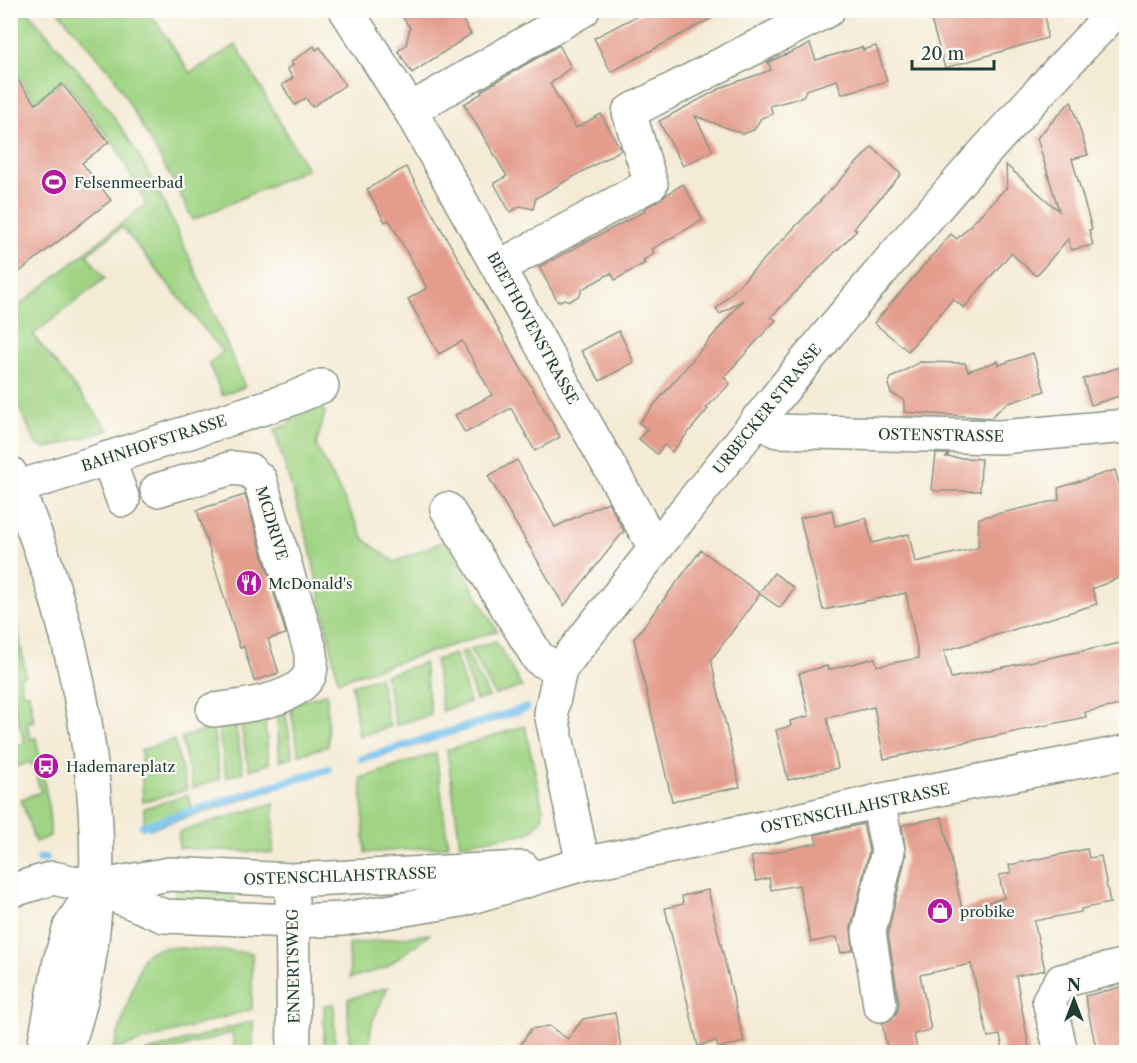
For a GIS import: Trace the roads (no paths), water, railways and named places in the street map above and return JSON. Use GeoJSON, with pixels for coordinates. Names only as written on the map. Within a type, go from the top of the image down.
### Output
{"type":"FeatureCollection","features":[{"type":"Feature","properties":{"kind":"street","name":"BEETHOVENSTRASSE"},"geometry":{"type":"LineString","coordinates":[[346,10],[410,110],[655,548]]}},
{"type":"Feature","properties":{"kind":"street"},"geometry":{"type":"LineString","coordinates":[[410,110],[583,10]]}},
{"type":"Feature","properties":{"kind":"street"},"geometry":{"type":"LineString","coordinates":[[499,267],[651,184],[629,112],[828,10]]}},
{"type":"Feature","properties":{"kind":"street","name":"URBECKER STRASSE"},"geometry":{"type":"LineString","coordinates":[[584,864],[551,713],[560,669],[758,419],[890,258],[1112,12]]}},
{"type":"Feature","properties":{"kind":"street","name":"BAHNHOFSTRASSE"},"geometry":{"type":"LineString","coordinates":[[65,1053],[78,1020],[90,966],[96,831],[91,765],[81,693],[68,637],[13,483],[108,458],[291,399],[322,386]]}},
{"type":"Feature","properties":{"kind":"street","name":"OSTENSTRASSE"},"geometry":{"type":"LineString","coordinates":[[758,419],[777,431],[1001,437],[1126,426]]}},
{"type":"Feature","properties":{"kind":"street"},"geometry":{"type":"LineString","coordinates":[[108,458],[123,500]]}},
{"type":"Feature","properties":{"kind":"street","name":"MCDRIVE"},"geometry":{"type":"LineString","coordinates":[[157,490],[232,468],[249,470],[260,480],[311,653],[310,675],[296,690],[245,706],[213,710]]}},
{"type":"Feature","properties":{"kind":"street"},"geometry":{"type":"LineString","coordinates":[[447,509],[539,659],[560,669]]}},
{"type":"Feature","properties":{"kind":"street","name":"OSTENSCHLAHSTRASSE"},"geometry":{"type":"LineString","coordinates":[[95,887],[164,916],[293,921],[343,919],[461,900],[584,864],[777,825],[878,801],[1126,752]]}},
{"type":"Feature","properties":{"kind":"street"},"geometry":{"type":"LineString","coordinates":[[878,801],[888,851],[869,932],[879,1005]]}},
{"type":"Feature","properties":{"kind":"street","name":"OSTENSCHLAHSTRASSE"},"geometry":{"type":"LineString","coordinates":[[95,887],[170,873],[292,880],[584,864]]}},
{"type":"Feature","properties":{"kind":"street"},"geometry":{"type":"LineString","coordinates":[[10,891],[52,878],[95,887],[70,927],[60,961],[43,1053]]}},
{"type":"Feature","properties":{"kind":"street","name":"ENNERTSWEG"},"geometry":{"type":"LineString","coordinates":[[292,880],[294,1053]]}},
{"type":"Feature","properties":{"kind":"street"},"geometry":{"type":"LineString","coordinates":[[1062,1053],[1049,1000],[1062,981],[1126,965]]}},
{"type":"Feature","properties":{"kind":"water"},"geometry":{"type":"Polygon","coordinates":[[[520,709],[521,713],[444,737],[444,733],[520,709]]]}},
{"type":"Feature","properties":{"kind":"water"},"geometry":{"type":"Polygon","coordinates":[[[435,736],[435,740],[361,762],[362,759],[435,736]]]}},
{"type":"Feature","properties":{"kind":"water"},"geometry":{"type":"Polygon","coordinates":[[[274,786],[274,790],[149,829],[149,825],[274,786]]]}},
{"type":"Feature","properties":{"kind":"waterway"},"geometry":{"type":"LineString","coordinates":[[362,759],[526,708]]}},
{"type":"Feature","properties":{"kind":"waterway"},"geometry":{"type":"LineString","coordinates":[[143,826],[328,769]]}},
{"type":"Feature","properties":{"kind":"waterway"},"geometry":{"type":"LineString","coordinates":[[40,859],[46,858]]}},
{"type":"Feature","properties":{"kind":"place","name":"Felsenmeerbad"},"geometry":{"type":"Point","coordinates":[54,182]}},
{"type":"Feature","properties":{"kind":"place","name":"McDonald's"},"geometry":{"type":"Point","coordinates":[249,583]}},
{"type":"Feature","properties":{"kind":"place","name":"Hademareplatz"},"geometry":{"type":"Point","coordinates":[46,766]}},
{"type":"Feature","properties":{"kind":"place","name":"probike"},"geometry":{"type":"Point","coordinates":[940,911]}}]}
